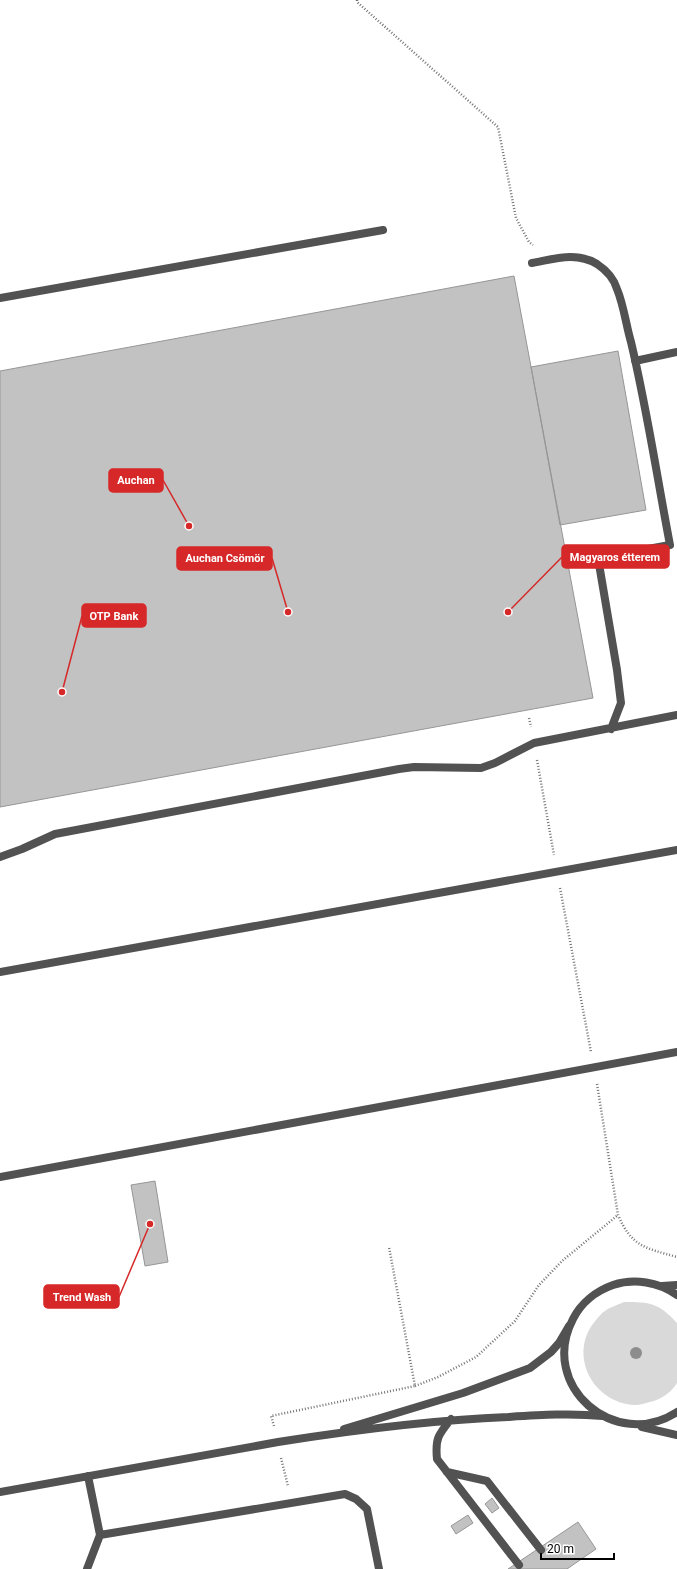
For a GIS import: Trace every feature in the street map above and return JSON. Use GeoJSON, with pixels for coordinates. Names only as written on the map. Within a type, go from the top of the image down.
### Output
{"type":"FeatureCollection","features":[{"type":"Feature","properties":{"kind":"street"},"geometry":{"type":"LineString","coordinates":[[0,298],[383,230]]}},
{"type":"Feature","properties":{"kind":"street"},"geometry":{"type":"LineString","coordinates":[[532,263],[571,256],[585,258],[598,264],[611,276],[618,290],[649,425],[670,545],[598,558],[617,670],[621,703],[611,729]]}},
{"type":"Feature","properties":{"kind":"street"},"geometry":{"type":"LineString","coordinates":[[635,361],[677,352]]}},
{"type":"Feature","properties":{"kind":"street"},"geometry":{"type":"LineString","coordinates":[[0,857],[55,834],[399,769],[414,767],[481,768],[495,763],[534,743],[677,716]]}},
{"type":"Feature","properties":{"kind":"street"},"geometry":{"type":"LineString","coordinates":[[0,972],[557,873],[677,850]]}},
{"type":"Feature","properties":{"kind":"street"},"geometry":{"type":"LineString","coordinates":[[0,1177],[677,1052]]}},
{"type":"Feature","properties":{"kind":"street"},"geometry":{"type":"LineString","coordinates":[[322,1435],[463,1393],[530,1368],[540,1361],[558,1343],[573,1318],[586,1301],[611,1286],[625,1282],[639,1282],[660,1286],[677,1285]]}},
{"type":"Feature","properties":{"kind":"street"},"geometry":{"type":"LineString","coordinates":[[660,1286],[677,1295]]}},
{"type":"Feature","properties":{"kind":"street"},"geometry":{"type":"LineString","coordinates":[[573,1318],[565,1346],[565,1360],[567,1374],[581,1399],[591,1409],[614,1421],[677,1435]]}},
{"type":"Feature","properties":{"kind":"street"},"geometry":{"type":"LineString","coordinates":[[633,1424],[652,1423],[677,1412]]}},
{"type":"Feature","properties":{"kind":"street"},"geometry":{"type":"LineString","coordinates":[[0,1492],[322,1435],[451,1420],[578,1414],[603,1416]]}},
{"type":"Feature","properties":{"kind":"street"},"geometry":{"type":"LineString","coordinates":[[451,1420],[440,1433],[436,1446],[438,1459],[519,1565]]}},
{"type":"Feature","properties":{"kind":"street"},"geometry":{"type":"LineString","coordinates":[[447,1472],[487,1481],[541,1550]]}},
{"type":"Feature","properties":{"kind":"street"},"geometry":{"type":"LineString","coordinates":[[87,1569],[100,1535],[88,1476]]}},
{"type":"Feature","properties":{"kind":"street"},"geometry":{"type":"LineString","coordinates":[[100,1535],[345,1494],[356,1499],[367,1508],[379,1569]]}},
{"type":"Feature","properties":{"kind":"path"},"geometry":{"type":"LineString","coordinates":[[357,0],[357,2],[498,128],[516,218],[529,242],[548,260]]}},
{"type":"Feature","properties":{"kind":"path"},"geometry":{"type":"LineString","coordinates":[[529,718],[594,1067],[618,1215],[624,1230],[641,1246],[677,1256]]}},
{"type":"Feature","properties":{"kind":"path"},"geometry":{"type":"LineString","coordinates":[[292,1502],[271,1416],[415,1386],[438,1378],[476,1357],[515,1321],[539,1285],[562,1261],[590,1236],[618,1215]]}},
{"type":"Feature","properties":{"kind":"path"},"geometry":{"type":"LineString","coordinates":[[389,1248],[415,1386]]}},
{"type":"Feature","properties":{"kind":"shaded area"},"geometry":{"type":"Polygon","coordinates":[[[624,1302],[641,1302],[654,1305],[665,1311],[677,1323],[677,1383],[662,1397],[639,1405],[620,1402],[607,1396],[596,1386],[588,1374],[584,1361],[584,1347],[588,1333],[596,1320],[602,1313],[624,1302]]]}},
{"type":"Feature","properties":{"kind":"building"},"geometry":{"type":"Polygon","coordinates":[[[514,276],[593,698],[0,807],[0,371],[514,276]]]}},
{"type":"Feature","properties":{"kind":"building"},"geometry":{"type":"Polygon","coordinates":[[[618,351],[646,510],[560,525],[531,367],[618,351]]]}},
{"type":"Feature","properties":{"kind":"building"},"geometry":{"type":"Polygon","coordinates":[[[155,1181],[168,1262],[145,1266],[131,1185],[155,1181]]]}},
{"type":"Feature","properties":{"kind":"building"},"geometry":{"type":"Polygon","coordinates":[[[492,1498],[499,1508],[492,1513],[485,1504],[492,1498]]]}},
{"type":"Feature","properties":{"kind":"building"},"geometry":{"type":"Polygon","coordinates":[[[468,1515],[473,1523],[456,1534],[451,1526],[468,1515]]]}},
{"type":"Feature","properties":{"kind":"building"},"geometry":{"type":"Polygon","coordinates":[[[578,1522],[596,1549],[567,1569],[508,1569],[578,1522]]]}},
{"type":"Feature","properties":{"kind":"place","name":"Auchan"},"geometry":{"type":"Point","coordinates":[189,526]}},
{"type":"Feature","properties":{"kind":"place","name":"Auchan Csömör"},"geometry":{"type":"Point","coordinates":[288,612]}},
{"type":"Feature","properties":{"kind":"place","name":"Magyaros étterem"},"geometry":{"type":"Point","coordinates":[508,612]}},
{"type":"Feature","properties":{"kind":"place","name":"OTP Bank"},"geometry":{"type":"Point","coordinates":[62,692]}},
{"type":"Feature","properties":{"kind":"place","name":"Trend Wash"},"geometry":{"type":"Point","coordinates":[150,1224]}}]}
